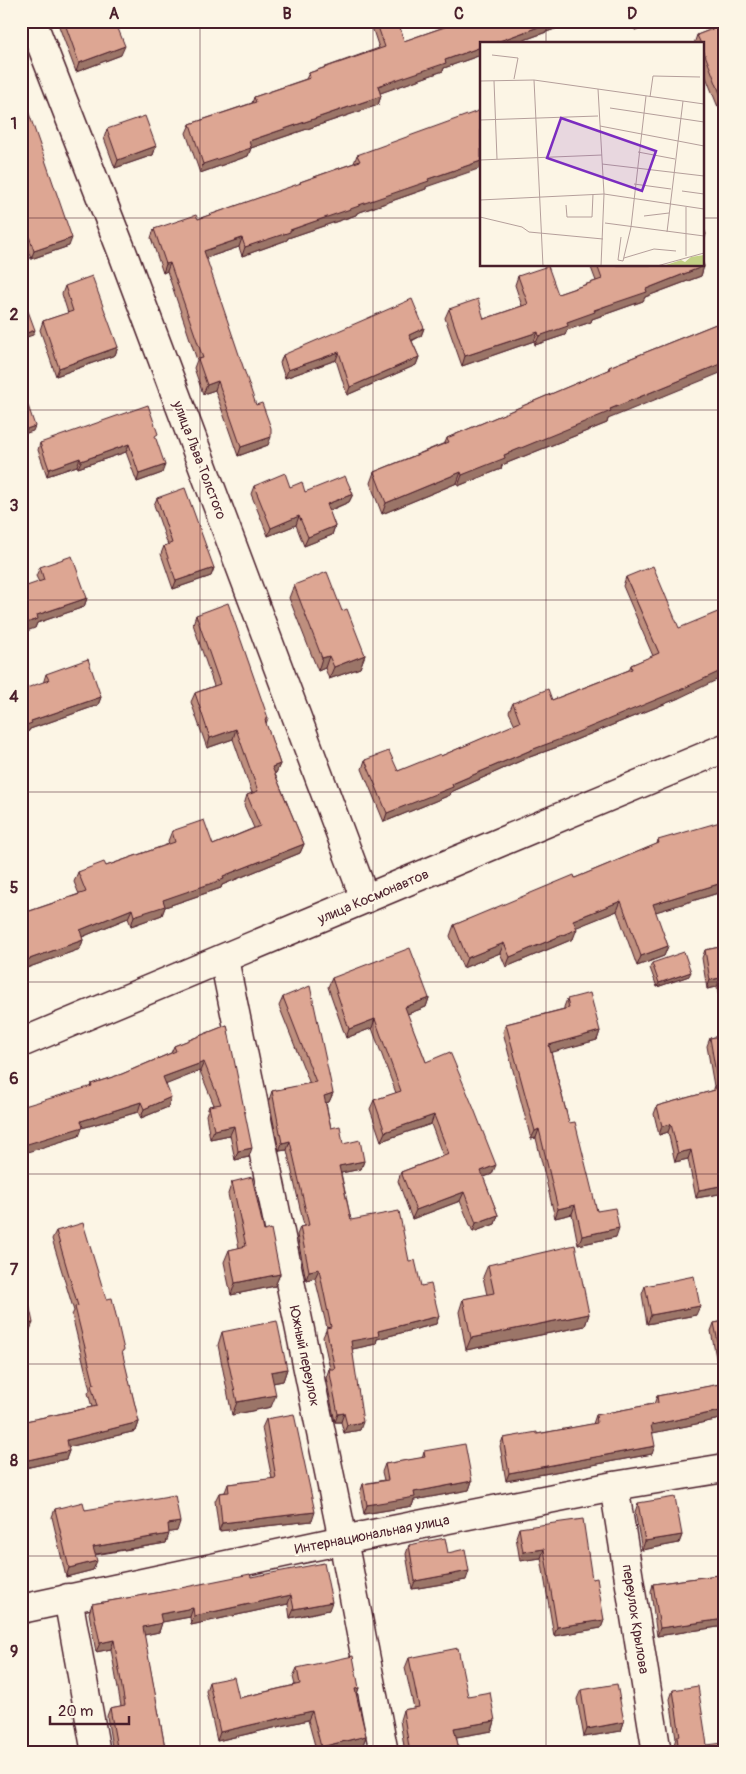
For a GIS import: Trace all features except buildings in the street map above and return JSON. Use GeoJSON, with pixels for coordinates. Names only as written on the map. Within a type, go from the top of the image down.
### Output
{"type":"FeatureCollection","features":[{"type":"Feature","properties":{"kind":"street","name":"улица Льва Толстого"},"geometry":{"type":"LineString","coordinates":[[32,21],[122,254],[365,899]]}},
{"type":"Feature","properties":{"kind":"street","name":"улица Космонавтов"},"geometry":{"type":"LineString","coordinates":[[21,1044],[725,748]]}},
{"type":"Feature","properties":{"kind":"street","name":"Южный переулок"},"geometry":{"type":"LineString","coordinates":[[224,959],[343,1540],[384,1753]]}},
{"type":"Feature","properties":{"kind":"street","name":"Интернациональная улица"},"geometry":{"type":"LineString","coordinates":[[21,1609],[343,1540],[614,1486],[725,1468]]}},
{"type":"Feature","properties":{"kind":"street","name":"переулок Крылова"},"geometry":{"type":"LineString","coordinates":[[614,1486],[657,1753]]}},
{"type":"Feature","properties":{"kind":"street"},"geometry":{"type":"LineString","coordinates":[[68,1598],[96,1753]]}}]}
